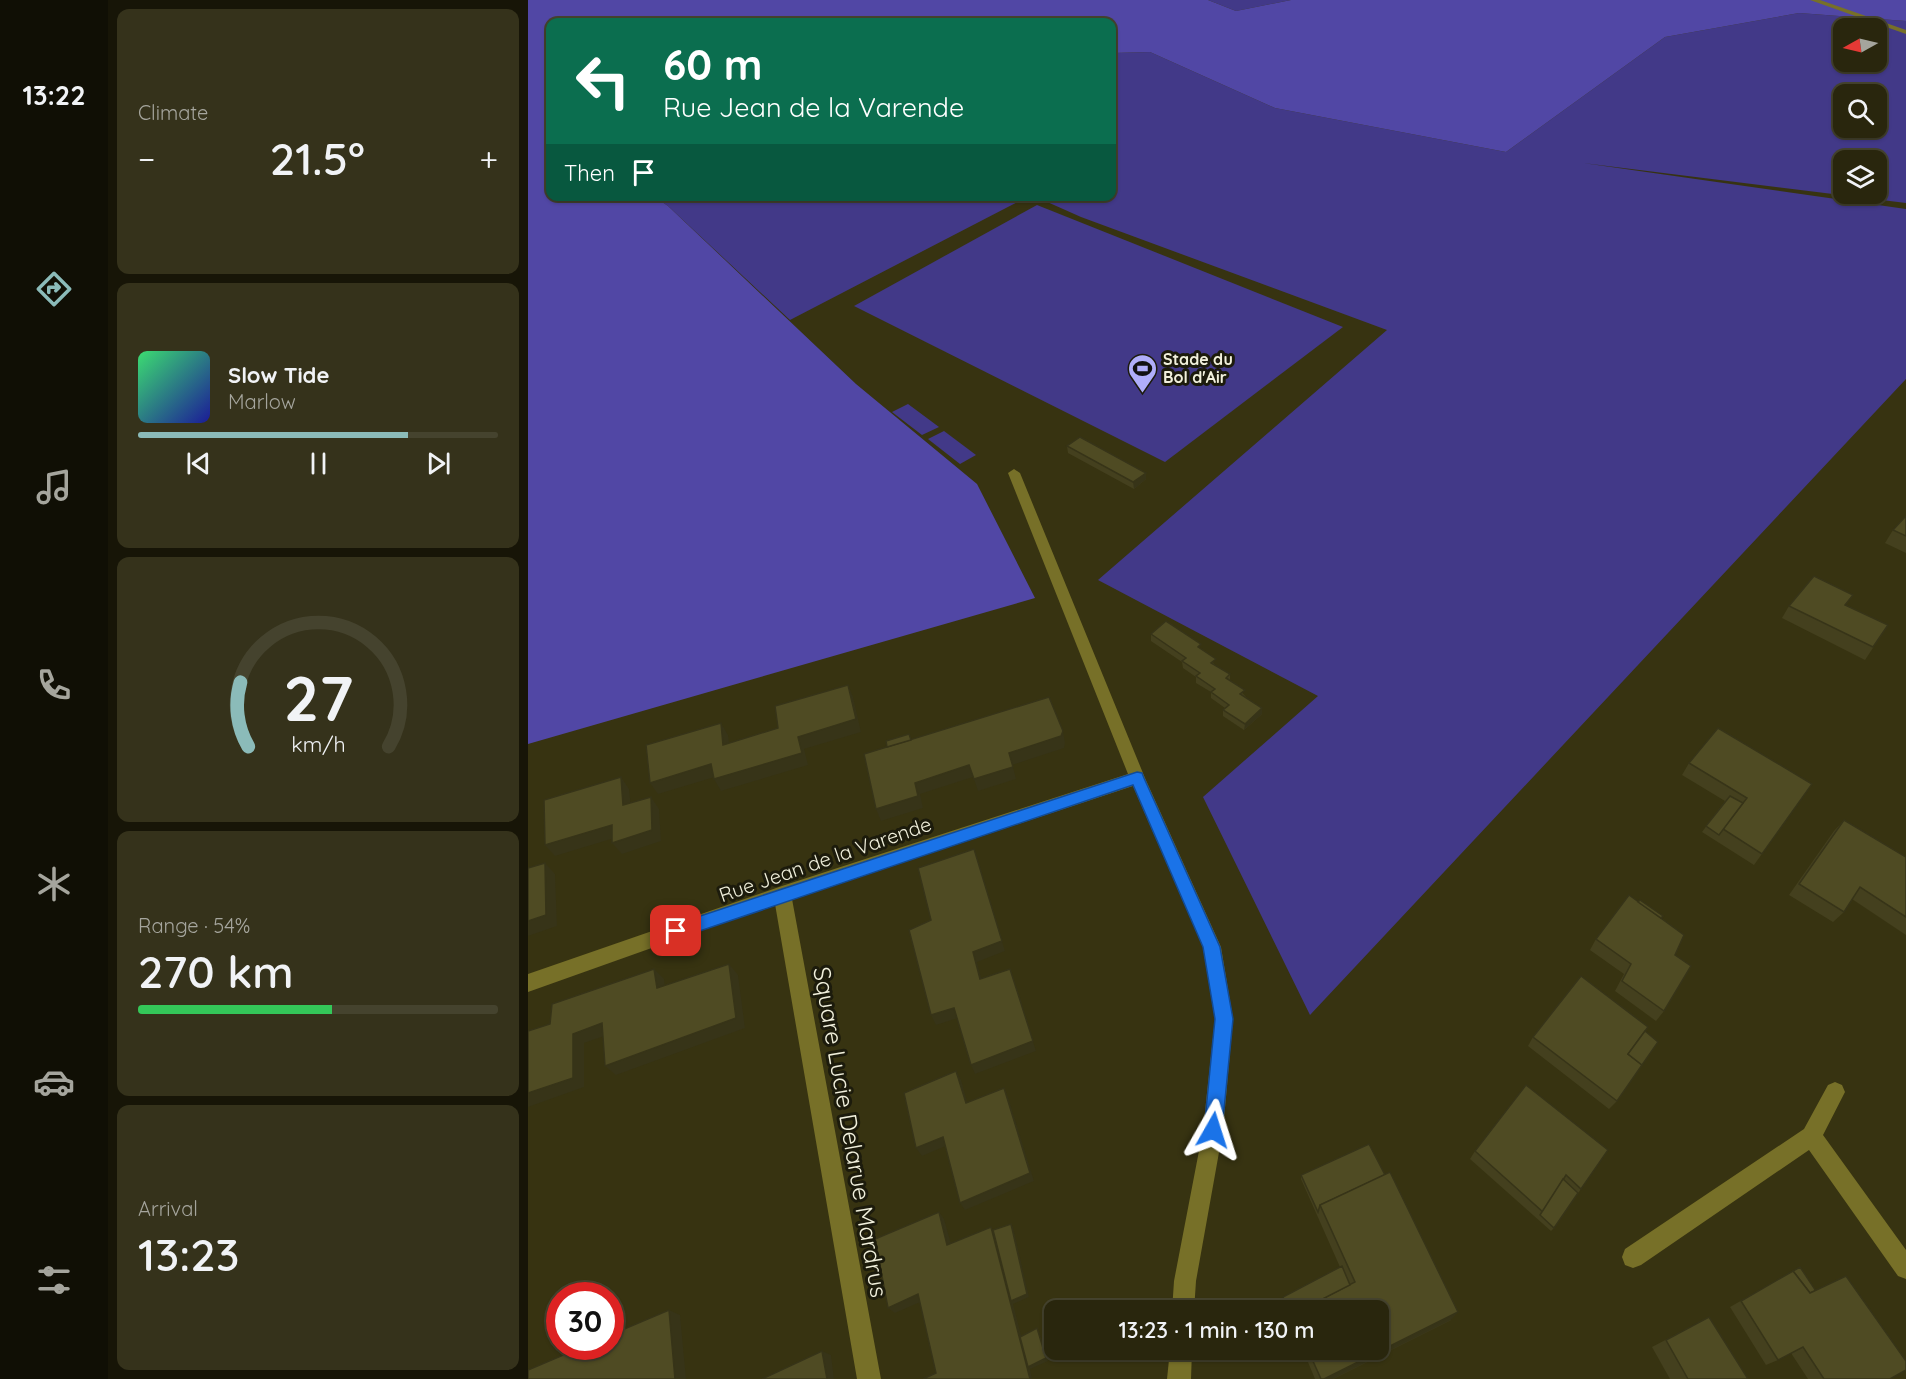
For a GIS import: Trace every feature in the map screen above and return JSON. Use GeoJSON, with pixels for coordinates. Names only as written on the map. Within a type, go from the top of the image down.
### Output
{"type":"FeatureCollection","features":[{"type":"Feature","properties":{"kind":"street"},"geometry":{"type":"LineString","coordinates":[[1813,0],[1906,32]]}},
{"type":"Feature","properties":{"kind":"street"},"geometry":{"type":"LineString","coordinates":[[1014,473],[1137,778],[1212,947],[1224,1019],[1213,1130],[1185,1281],[1184,1300]]}},
{"type":"Feature","properties":{"kind":"street","name":"Rue Jean de la Varende"},"geometry":{"type":"LineString","coordinates":[[528,983],[782,894],[1137,778]]}},
{"type":"Feature","properties":{"kind":"street","name":"Square Lucie Delarue Mardrus"},"geometry":{"type":"LineString","coordinates":[[782,894],[869,1379]]}},
{"type":"Feature","properties":{"kind":"street"},"geometry":{"type":"LineString","coordinates":[[1633,1257],[1810,1136],[1835,1092]]}},
{"type":"Feature","properties":{"kind":"street"},"geometry":{"type":"LineString","coordinates":[[1810,1136],[1906,1268]]}},
{"type":"Feature","properties":{"kind":"street"},"geometry":{"type":"LineString","coordinates":[[1179,1379],[1180,1360]]}},
{"type":"Feature","properties":{"kind":"shaded area"},"geometry":{"type":"Polygon","coordinates":[[[528,0],[1208,0],[1236,11],[1291,0],[1906,0],[1906,21],[1799,13],[1665,37],[1506,152],[1275,108],[1150,52],[1116,53],[1116,18],[546,18],[546,201],[661,201],[668,206],[856,384],[977,484],[1035,598],[528,744],[528,0]]]}},
{"type":"Feature","properties":{"kind":"shaded area"},"geometry":{"type":"Polygon","coordinates":[[[1208,0],[1291,0],[1236,11],[1208,0]]]}},
{"type":"Feature","properties":{"kind":"shaded area"},"geometry":{"type":"Polygon","coordinates":[[[1799,13],[1866,18],[1833,18],[1833,72],[1887,72],[1887,20],[1906,21],[1906,203],[1887,201],[1887,150],[1833,150],[1833,194],[1583,163],[1833,199],[1833,204],[1871,204],[1906,209],[1906,379],[1310,1015],[1203,797],[1318,696],[1098,580],[1387,330],[1081,217],[1045,201],[1116,201],[1116,53],[1150,52],[1275,108],[1506,152],[1665,37],[1799,13]]]}},
{"type":"Feature","properties":{"kind":"shaded area"},"geometry":{"type":"Polygon","coordinates":[[[661,201],[1019,201],[790,320],[661,201]]]}},
{"type":"Feature","properties":{"kind":"shaded area","name":"Stade du Bol d'Air"},"geometry":{"type":"Polygon","coordinates":[[[1037,205],[1343,327],[1165,462],[854,306],[1037,205]]]}},
{"type":"Feature","properties":{"kind":"shaded area"},"geometry":{"type":"Polygon","coordinates":[[[908,404],[939,427],[922,435],[892,412],[908,404]]]}},
{"type":"Feature","properties":{"kind":"shaded area"},"geometry":{"type":"Polygon","coordinates":[[[944,431],[976,455],[960,464],[928,439],[944,431]]]}},
{"type":"Feature","properties":{"kind":"building"},"geometry":{"type":"Polygon","coordinates":[[[1080,437],[1146,473],[1133,482],[1067,446],[1080,437]]]}},
{"type":"Feature","properties":{"kind":"building"},"geometry":{"type":"Polygon","coordinates":[[[1906,516],[1906,536],[1893,530],[1906,516]]]}},
{"type":"Feature","properties":{"kind":"building"},"geometry":{"type":"Polygon","coordinates":[[[1814,576],[1853,595],[1845,605],[1888,625],[1873,647],[1789,606],[1814,576]]]}},
{"type":"Feature","properties":{"kind":"building"},"geometry":{"type":"Polygon","coordinates":[[[1166,621],[1201,644],[1198,647],[1216,659],[1211,663],[1230,674],[1226,678],[1245,690],[1240,694],[1262,708],[1245,724],[1223,710],[1229,705],[1211,692],[1215,689],[1196,676],[1200,673],[1182,661],[1186,658],[1151,634],[1166,621]]]}},
{"type":"Feature","properties":{"kind":"building"},"geometry":{"type":"Polygon","coordinates":[[[848,685],[856,719],[798,737],[802,753],[714,779],[711,764],[650,783],[646,745],[721,723],[723,745],[778,728],[775,706],[848,685]]]}},
{"type":"Feature","properties":{"kind":"building"},"geometry":{"type":"Polygon","coordinates":[[[1049,697],[1063,731],[1061,736],[1009,753],[1013,767],[974,779],[969,765],[915,783],[918,796],[876,809],[864,754],[1049,697]]]}},
{"type":"Feature","properties":{"kind":"building"},"geometry":{"type":"Polygon","coordinates":[[[1718,728],[1812,784],[1762,854],[1723,829],[1747,798],[1689,763],[1718,728]]]}},
{"type":"Feature","properties":{"kind":"building"},"geometry":{"type":"Polygon","coordinates":[[[909,734],[911,740],[887,747],[886,741],[909,734]]]}},
{"type":"Feature","properties":{"kind":"building"},"geometry":{"type":"Polygon","coordinates":[[[621,777],[623,805],[651,797],[652,830],[612,843],[612,825],[545,845],[544,800],[621,777]]]}},
{"type":"Feature","properties":{"kind":"building"},"geometry":{"type":"Polygon","coordinates":[[[1730,796],[1743,803],[1719,835],[1706,826],[1730,796]]]}},
{"type":"Feature","properties":{"kind":"building"},"geometry":{"type":"Polygon","coordinates":[[[1844,820],[1906,857],[1906,917],[1860,887],[1844,912],[1799,884],[1844,820]]]}},
{"type":"Feature","properties":{"kind":"building"},"geometry":{"type":"Polygon","coordinates":[[[974,849],[1002,941],[973,952],[980,979],[1010,969],[1033,1041],[971,1065],[954,1008],[931,1015],[909,930],[931,920],[918,868],[974,849]]]}},
{"type":"Feature","properties":{"kind":"building"},"geometry":{"type":"Polygon","coordinates":[[[545,863],[546,915],[528,921],[528,868],[545,863]]]}},
{"type":"Feature","properties":{"kind":"building"},"geometry":{"type":"Polygon","coordinates":[[[1629,895],[1684,935],[1675,955],[1691,966],[1664,1011],[1622,981],[1631,964],[1596,939],[1629,895]]]}},
{"type":"Feature","properties":{"kind":"building"},"geometry":{"type":"Polygon","coordinates":[[[1640,900],[1663,916],[1661,918],[1638,902],[1640,900]]]}},
{"type":"Feature","properties":{"kind":"building"},"geometry":{"type":"Polygon","coordinates":[[[729,964],[736,1018],[605,1066],[602,1023],[573,1034],[573,1078],[528,1093],[528,1031],[550,1024],[552,1004],[654,969],[657,988],[729,964]]]}},
{"type":"Feature","properties":{"kind":"building"},"geometry":{"type":"Polygon","coordinates":[[[1581,976],[1648,1027],[1628,1054],[1642,1065],[1617,1101],[1533,1037],[1581,976]]]}},
{"type":"Feature","properties":{"kind":"building"},"geometry":{"type":"Polygon","coordinates":[[[1645,1031],[1658,1042],[1642,1065],[1628,1054],[1645,1031]]]}},
{"type":"Feature","properties":{"kind":"building"},"geometry":{"type":"Polygon","coordinates":[[[956,1071],[966,1103],[1004,1088],[1030,1173],[960,1203],[943,1137],[916,1148],[904,1093],[956,1071]]]}},
{"type":"Feature","properties":{"kind":"building"},"geometry":{"type":"Polygon","coordinates":[[[1526,1085],[1608,1150],[1581,1189],[1566,1175],[1543,1212],[1475,1151],[1526,1085]]]}},
{"type":"Feature","properties":{"kind":"building"},"geometry":{"type":"Polygon","coordinates":[[[1369,1144],[1385,1175],[1320,1205],[1318,1212],[1301,1175],[1369,1144]]]}},
{"type":"Feature","properties":{"kind":"building"},"geometry":{"type":"Polygon","coordinates":[[[1390,1172],[1458,1312],[1389,1346],[1389,1300],[1320,1300],[1355,1282],[1320,1205],[1390,1172]]]}},
{"type":"Feature","properties":{"kind":"building"},"geometry":{"type":"Polygon","coordinates":[[[1563,1179],[1578,1193],[1554,1228],[1540,1215],[1563,1179]]]}},
{"type":"Feature","properties":{"kind":"building"},"geometry":{"type":"Polygon","coordinates":[[[939,1212],[947,1245],[991,1227],[1030,1379],[923,1379],[936,1373],[918,1294],[888,1308],[875,1239],[939,1212]]]}},
{"type":"Feature","properties":{"kind":"building"},"geometry":{"type":"Polygon","coordinates":[[[1011,1224],[1027,1294],[1011,1301],[993,1230],[1011,1224]]]}},
{"type":"Feature","properties":{"kind":"building"},"geometry":{"type":"Polygon","coordinates":[[[1342,1266],[1350,1285],[1321,1300],[1284,1300],[1283,1297],[1342,1266]]]}},
{"type":"Feature","properties":{"kind":"building"},"geometry":{"type":"Polygon","coordinates":[[[1800,1267],[1816,1291],[1810,1293],[1793,1271],[1800,1267]]]}},
{"type":"Feature","properties":{"kind":"building"},"geometry":{"type":"Polygon","coordinates":[[[1793,1271],[1810,1293],[1846,1276],[1906,1361],[1906,1370],[1890,1379],[1824,1379],[1803,1347],[1778,1360],[1741,1301],[1793,1271]]]}},
{"type":"Feature","properties":{"kind":"building"},"geometry":{"type":"Polygon","coordinates":[[[669,1310],[675,1379],[528,1379],[528,1370],[551,1360],[624,1360],[624,1329],[669,1310]]]}},
{"type":"Feature","properties":{"kind":"building"},"geometry":{"type":"Polygon","coordinates":[[[1709,1317],[1748,1379],[1688,1379],[1666,1340],[1709,1317]]]}},
{"type":"Feature","properties":{"kind":"building"},"geometry":{"type":"Polygon","coordinates":[[[1037,1328],[1044,1359],[1028,1367],[1020,1337],[1037,1328]]]}},
{"type":"Feature","properties":{"kind":"building"},"geometry":{"type":"Polygon","coordinates":[[[822,1351],[827,1379],[762,1379],[822,1351]]]}},
{"type":"Feature","properties":{"kind":"building"},"geometry":{"type":"Polygon","coordinates":[[[1312,1360],[1362,1360],[1324,1379],[1321,1379],[1312,1360]]]}},
{"type":"Feature","properties":{"kind":"place","name":"Stade du Bol d'Air"},"geometry":{"type":"Point","coordinates":[1142,394]}},
{"type":"Feature","properties":{"kind":"route"},"geometry":{"type":"LineString","coordinates":[[676,931],[1137,778],[1212,947],[1224,1019],[1213,1130]]}}]}
